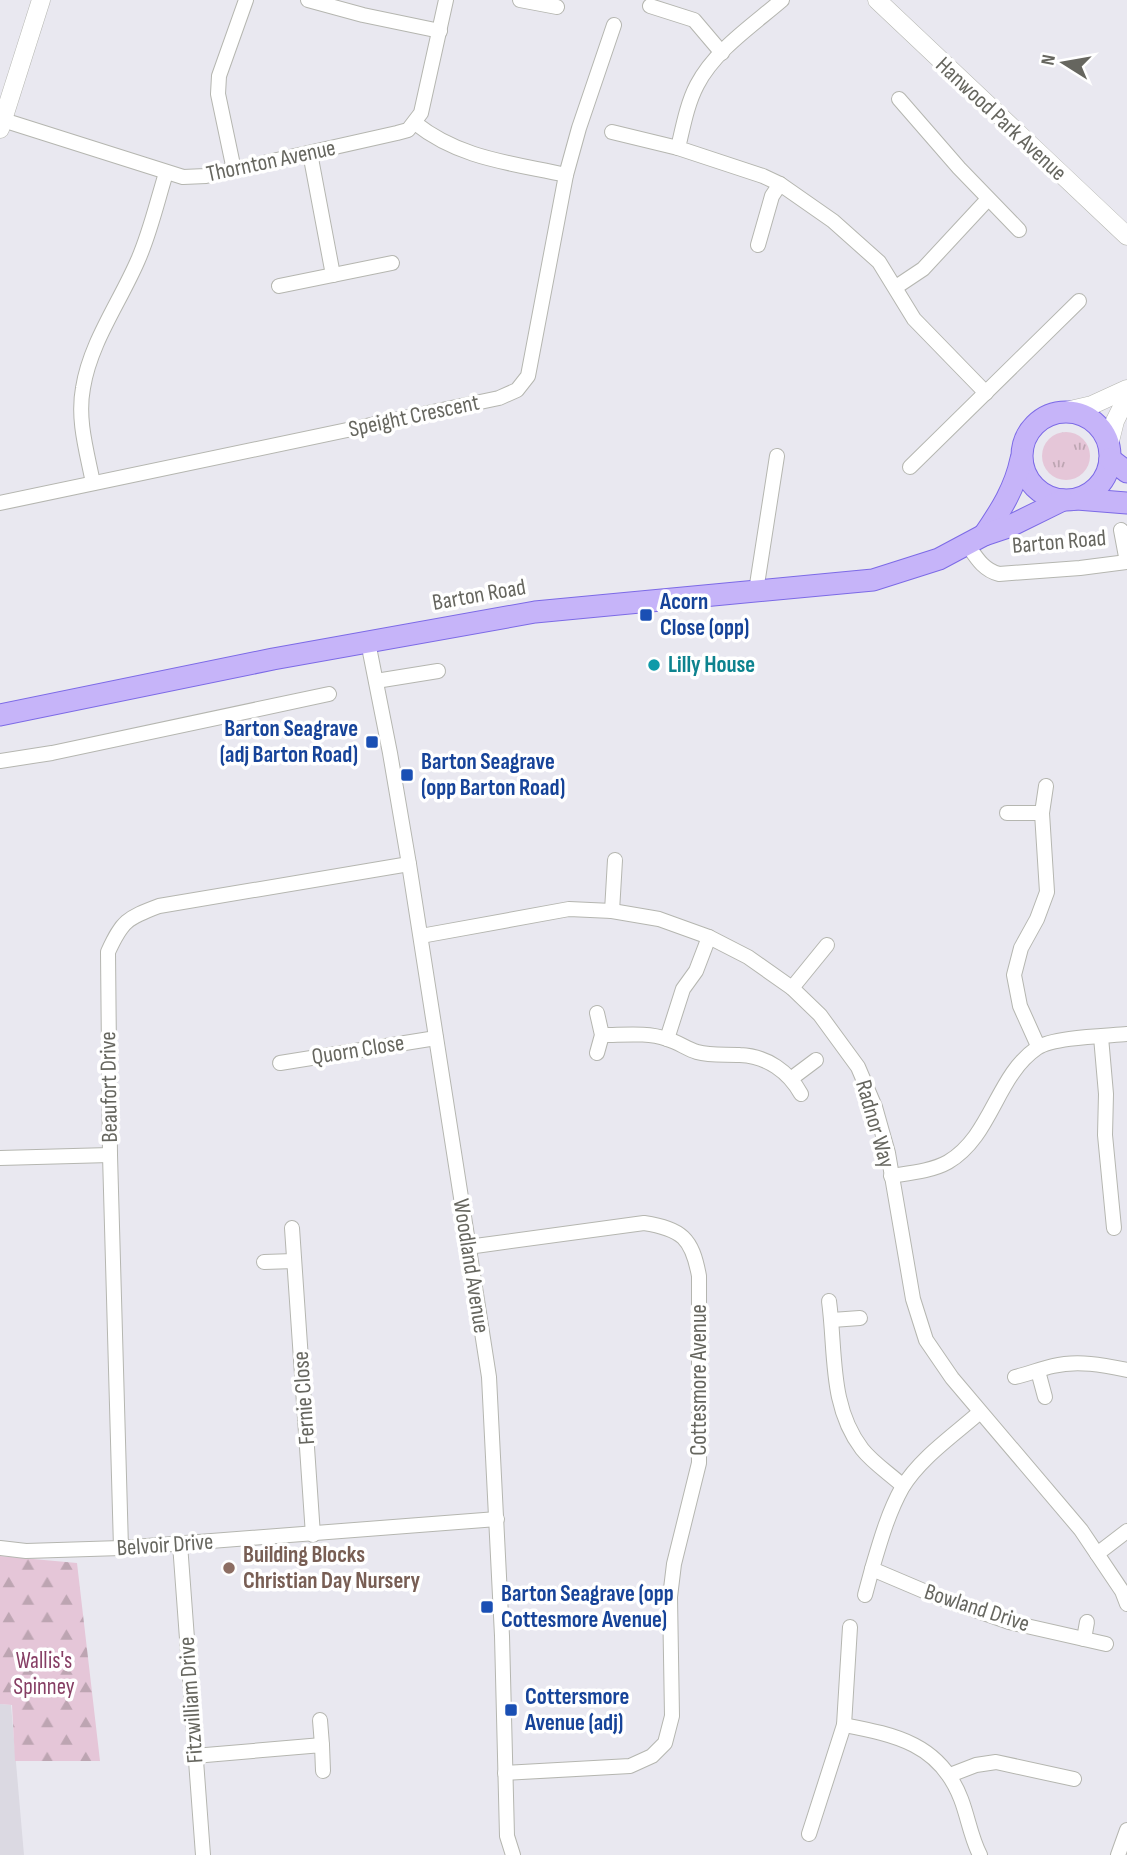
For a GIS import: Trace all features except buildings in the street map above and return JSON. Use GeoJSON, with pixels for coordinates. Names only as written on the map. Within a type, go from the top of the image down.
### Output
{"type":"FeatureCollection","features":[{"type":"Feature","properties":{"kind":"main road"},"geometry":{"type":"LineString","coordinates":[[1110,452],[1107,472],[1100,484],[1090,493],[1070,499],[1049,496],[1038,489],[1028,478],[1023,463],[1023,448],[1028,433],[1038,422],[1051,414],[1066,411],[1081,414],[1094,422],[1104,432],[1110,452],[1127,472]]}},
{"type":"Feature","properties":{"kind":"main road","name":"Barton Road"},"geometry":{"type":"LineString","coordinates":[[975,539],[1010,495],[1017,479],[1023,448]]}},
{"type":"Feature","properties":{"kind":"main road","name":"Barton Road"},"geometry":{"type":"LineString","coordinates":[[0,715],[368,642],[535,612],[873,580],[939,559],[975,539],[1070,499],[1127,503]]}},
{"type":"Feature","properties":{"kind":"street"},"geometry":{"type":"LineString","coordinates":[[1,124],[41,0]]}},
{"type":"Feature","properties":{"kind":"street"},"geometry":{"type":"LineString","coordinates":[[234,170],[218,94],[219,76],[246,0]]}},
{"type":"Feature","properties":{"kind":"street"},"geometry":{"type":"LineString","coordinates":[[308,0],[440,31]]}},
{"type":"Feature","properties":{"kind":"street"},"geometry":{"type":"LineString","coordinates":[[446,0],[421,113],[415,123],[449,146],[476,156],[566,175]]}},
{"type":"Feature","properties":{"kind":"street"},"geometry":{"type":"LineString","coordinates":[[520,0],[557,8]]}},
{"type":"Feature","properties":{"kind":"street"},"geometry":{"type":"LineString","coordinates":[[678,148],[696,86],[722,53],[782,0]]}},
{"type":"Feature","properties":{"kind":"street","name":"Hanwood Park Avenue"},"geometry":{"type":"LineString","coordinates":[[877,0],[1127,236]]}},
{"type":"Feature","properties":{"kind":"street"},"geometry":{"type":"LineString","coordinates":[[650,6],[694,20],[722,53]]}},
{"type":"Feature","properties":{"kind":"street","name":"Speight Crescent"},"geometry":{"type":"LineString","coordinates":[[0,503],[499,398],[517,390],[528,376],[566,175],[614,25]]}},
{"type":"Feature","properties":{"kind":"street"},"geometry":{"type":"LineString","coordinates":[[899,99],[1019,230]]}},
{"type":"Feature","properties":{"kind":"street","name":"Thornton Avenue"},"geometry":{"type":"LineString","coordinates":[[1,124],[183,177],[206,176],[397,134],[408,130],[415,123]]}},
{"type":"Feature","properties":{"kind":"street"},"geometry":{"type":"LineString","coordinates":[[612,131],[678,148],[780,184],[833,221],[878,262],[914,319],[986,393]]}},
{"type":"Feature","properties":{"kind":"street"},"geometry":{"type":"LineString","coordinates":[[310,153],[333,275]]}},
{"type":"Feature","properties":{"kind":"street"},"geometry":{"type":"LineString","coordinates":[[93,484],[84,442],[81,413],[83,388],[90,359],[139,258],[166,173]]}},
{"type":"Feature","properties":{"kind":"street"},"geometry":{"type":"LineString","coordinates":[[758,245],[772,196],[780,184]]}},
{"type":"Feature","properties":{"kind":"street"},"geometry":{"type":"LineString","coordinates":[[896,287],[923,269],[988,199]]}},
{"type":"Feature","properties":{"kind":"street"},"geometry":{"type":"LineString","coordinates":[[279,286],[392,263]]}},
{"type":"Feature","properties":{"kind":"street"},"geometry":{"type":"LineString","coordinates":[[910,467],[1079,301]]}},
{"type":"Feature","properties":{"kind":"street"},"geometry":{"type":"LineString","coordinates":[[1066,411],[1093,405],[1127,389]]}},
{"type":"Feature","properties":{"kind":"street"},"geometry":{"type":"LineString","coordinates":[[1110,452],[1115,421],[1127,397]]}},
{"type":"Feature","properties":{"kind":"street"},"geometry":{"type":"LineString","coordinates":[[756,590],[777,456]]}},
{"type":"Feature","properties":{"kind":"street","name":"Barton Road"},"geometry":{"type":"LineString","coordinates":[[975,539],[982,566],[999,574],[1127,562],[1121,530]]}},
{"type":"Feature","properties":{"kind":"street","name":"Woodland Avenue"},"geometry":{"type":"LineString","coordinates":[[368,642],[421,936],[489,1377],[497,1519],[506,1836],[513,1855]]}},
{"type":"Feature","properties":{"kind":"street"},"geometry":{"type":"LineString","coordinates":[[376,681],[438,671]]}},
{"type":"Feature","properties":{"kind":"street"},"geometry":{"type":"LineString","coordinates":[[0,761],[52,753],[329,694]]}},
{"type":"Feature","properties":{"kind":"street"},"geometry":{"type":"LineString","coordinates":[[1038,1046],[1020,1006],[1014,975],[1021,948],[1037,919],[1047,892],[1042,813],[1046,786]]}},
{"type":"Feature","properties":{"kind":"street"},"geometry":{"type":"LineString","coordinates":[[1007,813],[1042,813]]}},
{"type":"Feature","properties":{"kind":"street"},"geometry":{"type":"LineString","coordinates":[[612,911],[615,860]]}},
{"type":"Feature","properties":{"kind":"street","name":"Beaufort Drive"},"geometry":{"type":"LineString","coordinates":[[121,1548],[110,1155],[108,952],[119,928],[135,915],[159,906],[409,864]]}},
{"type":"Feature","properties":{"kind":"street","name":"Radnor Way"},"geometry":{"type":"LineString","coordinates":[[421,936],[569,909],[612,911],[659,919],[709,937],[748,957],[792,988],[820,1015],[858,1068],[875,1107],[888,1153],[913,1299],[926,1340],[979,1412],[1082,1530],[1122,1591],[1127,1604]]}},
{"type":"Feature","properties":{"kind":"street"},"geometry":{"type":"LineString","coordinates":[[667,1039],[683,989],[696,971],[709,937]]}},
{"type":"Feature","properties":{"kind":"street"},"geometry":{"type":"LineString","coordinates":[[792,988],[827,945]]}},
{"type":"Feature","properties":{"kind":"street"},"geometry":{"type":"LineString","coordinates":[[597,1013],[602,1035],[597,1053]]}},
{"type":"Feature","properties":{"kind":"street"},"geometry":{"type":"LineString","coordinates":[[602,1035],[638,1034],[667,1039],[694,1052],[743,1055],[768,1061],[792,1078],[801,1094]]}},
{"type":"Feature","properties":{"kind":"street"},"geometry":{"type":"LineString","coordinates":[[891,1176],[935,1168],[962,1152],[982,1127],[1018,1065],[1038,1046],[1066,1040],[1127,1034]]}},
{"type":"Feature","properties":{"kind":"street"},"geometry":{"type":"LineString","coordinates":[[1101,1037],[1105,1135],[1114,1228]]}},
{"type":"Feature","properties":{"kind":"street","name":"Quorn Close"},"geometry":{"type":"LineString","coordinates":[[280,1063],[436,1038]]}},
{"type":"Feature","properties":{"kind":"street"},"geometry":{"type":"LineString","coordinates":[[792,1078],[816,1060]]}},
{"type":"Feature","properties":{"kind":"street"},"geometry":{"type":"LineString","coordinates":[[0,1158],[110,1155]]}},
{"type":"Feature","properties":{"kind":"street"},"geometry":{"type":"LineString","coordinates":[[1112,1206],[1127,1204]]}},
{"type":"Feature","properties":{"kind":"street","name":"Cottesmore Avenue"},"geometry":{"type":"LineString","coordinates":[[468,1247],[644,1223],[665,1227],[684,1236],[695,1254],[699,1276],[699,1463],[671,1586],[672,1716],[665,1742],[652,1756],[630,1766],[505,1773]]}},
{"type":"Feature","properties":{"kind":"street","name":"Fernie Close"},"geometry":{"type":"LineString","coordinates":[[292,1228],[313,1535]]}},
{"type":"Feature","properties":{"kind":"street"},"geometry":{"type":"LineString","coordinates":[[264,1262],[294,1261]]}},
{"type":"Feature","properties":{"kind":"street"},"geometry":{"type":"LineString","coordinates":[[830,1301],[832,1358],[839,1401],[847,1424],[863,1450],[903,1486]]}},
{"type":"Feature","properties":{"kind":"street"},"geometry":{"type":"LineString","coordinates":[[832,1320],[860,1318]]}},
{"type":"Feature","properties":{"kind":"street"},"geometry":{"type":"LineString","coordinates":[[1015,1377],[1054,1365],[1100,1364],[1127,1370]]}},
{"type":"Feature","properties":{"kind":"street"},"geometry":{"type":"LineString","coordinates":[[1038,1371],[1045,1397]]}},
{"type":"Feature","properties":{"kind":"street"},"geometry":{"type":"LineString","coordinates":[[865,1595],[881,1538],[903,1486],[923,1462],[979,1412]]}},
{"type":"Feature","properties":{"kind":"street","name":"Belvoir Drive"},"geometry":{"type":"LineString","coordinates":[[0,1548],[26,1551],[121,1548],[497,1519]]}},
{"type":"Feature","properties":{"kind":"street"},"geometry":{"type":"LineString","coordinates":[[1097,1555],[1127,1531]]}},
{"type":"Feature","properties":{"kind":"street","name":"Fitzwilliam Drive"},"geometry":{"type":"LineString","coordinates":[[180,1544],[203,1855]]}},
{"type":"Feature","properties":{"kind":"street","name":"Bowland Drive"},"geometry":{"type":"LineString","coordinates":[[872,1569],[938,1597],[1009,1622],[1106,1644]]}},
{"type":"Feature","properties":{"kind":"street"},"geometry":{"type":"LineString","coordinates":[[1084,1639],[1087,1622]]}},
{"type":"Feature","properties":{"kind":"street"},"geometry":{"type":"LineString","coordinates":[[809,1834],[844,1725],[850,1627]]}},
{"type":"Feature","properties":{"kind":"street"},"geometry":{"type":"LineString","coordinates":[[320,1720],[323,1771]]}},
{"type":"Feature","properties":{"kind":"street"},"geometry":{"type":"LineString","coordinates":[[844,1725],[912,1742],[935,1758],[950,1775],[960,1797],[978,1854]]}},
{"type":"Feature","properties":{"kind":"street"},"geometry":{"type":"LineString","coordinates":[[194,1756],[322,1745]]}},
{"type":"Feature","properties":{"kind":"street"},"geometry":{"type":"LineString","coordinates":[[950,1775],[976,1765],[996,1762],[1054,1782],[1074,1779]]}},
{"type":"Feature","properties":{"kind":"street"},"geometry":{"type":"LineString","coordinates":[[1118,1855],[1126,1833]]}},
{"type":"Feature","properties":{"kind":"shaded area"},"geometry":{"type":"Polygon","coordinates":[[[0,1704],[11,1705],[24,1855],[0,1855],[0,1704]]]}},
{"type":"Feature","properties":{"kind":"green space"},"geometry":{"type":"Polygon","coordinates":[[[1066,432],[1083,439],[1090,456],[1083,473],[1066,480],[1049,473],[1042,456],[1049,439],[1066,432]]]}},
{"type":"Feature","properties":{"kind":"green space","name":"Wallis's Spinney"},"geometry":{"type":"Polygon","coordinates":[[[0,1556],[77,1563],[100,1761],[15,1761],[12,1705],[0,1704],[0,1556]]]}},
{"type":"Feature","properties":{"kind":"place","name":"Acorn Close (opp)"},"geometry":{"type":"Point","coordinates":[646,615]}},
{"type":"Feature","properties":{"kind":"place","name":"Lilly House"},"geometry":{"type":"Point","coordinates":[654,665]}},
{"type":"Feature","properties":{"kind":"place","name":"Barton Seagrave (adj Barton Road)"},"geometry":{"type":"Point","coordinates":[372,742]}},
{"type":"Feature","properties":{"kind":"place","name":"Barton Seagrave (opp Barton Road)"},"geometry":{"type":"Point","coordinates":[407,775]}},
{"type":"Feature","properties":{"kind":"place","name":"Building Blocks Christian Day Nursery"},"geometry":{"type":"Point","coordinates":[229,1568]}},
{"type":"Feature","properties":{"kind":"place","name":"Barton Seagrave (opp Cottesmore Avenue)"},"geometry":{"type":"Point","coordinates":[487,1607]}},
{"type":"Feature","properties":{"kind":"place","name":"Cottersmore Avenue (adj)"},"geometry":{"type":"Point","coordinates":[511,1710]}}]}
